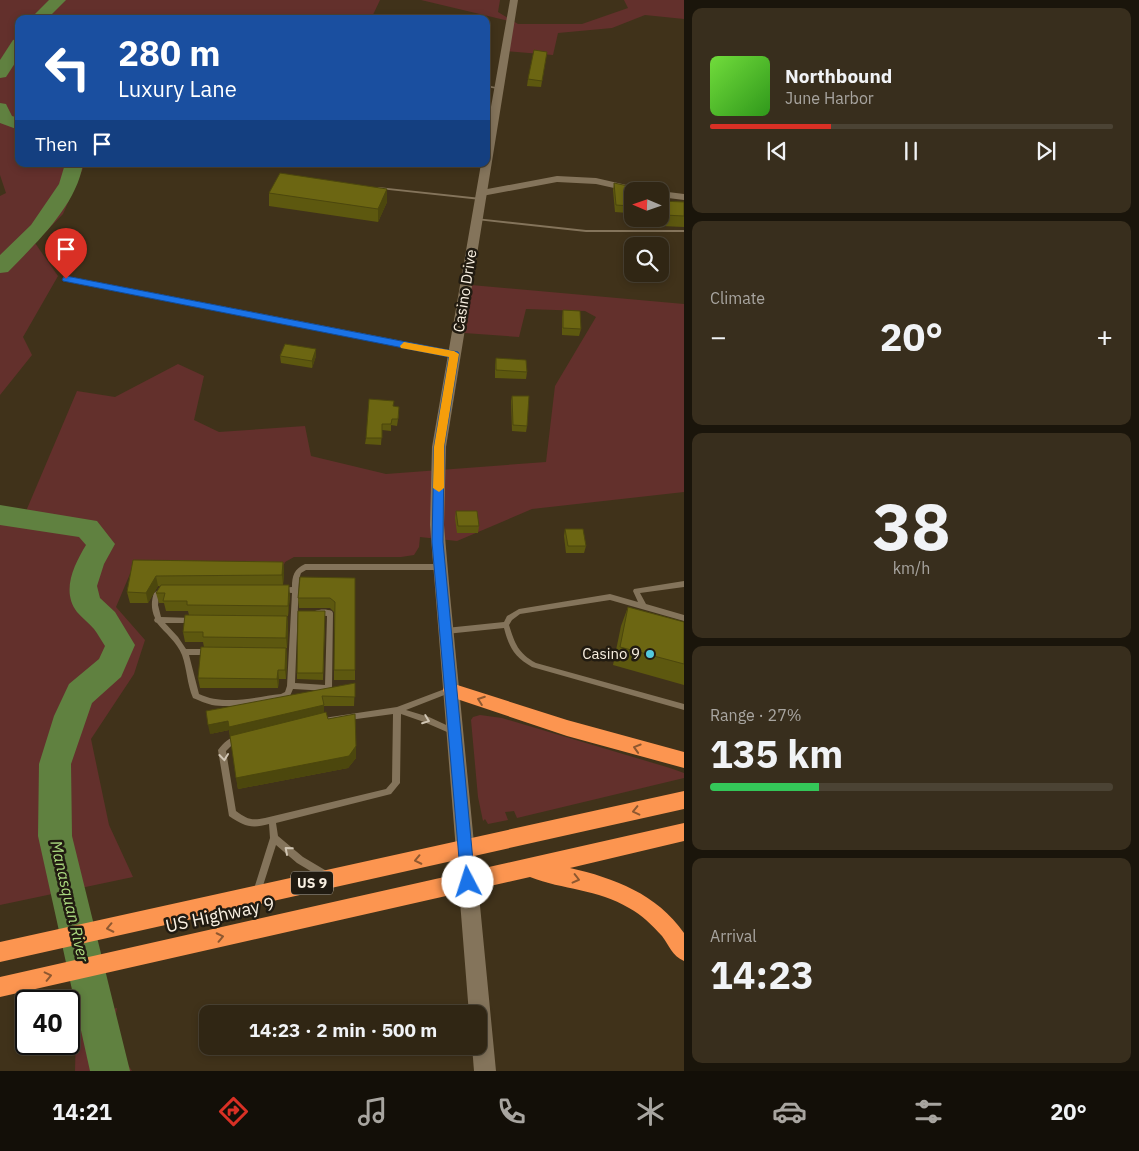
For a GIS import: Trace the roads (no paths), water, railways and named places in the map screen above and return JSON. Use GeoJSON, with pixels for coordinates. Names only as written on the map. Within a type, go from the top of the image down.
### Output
{"type":"FeatureCollection","features":[{"type":"Feature","properties":{"kind":"highway"},"geometry":{"type":"LineString","coordinates":[[451,690],[508,710],[646,751],[684,760]]}},
{"type":"Feature","properties":{"kind":"highway","name":"US Highway 9"},"geometry":{"type":"LineString","coordinates":[[0,952],[684,800]]}},
{"type":"Feature","properties":{"kind":"highway","name":"US Highway 9"},"geometry":{"type":"LineString","coordinates":[[0,987],[684,832]]}},
{"type":"Feature","properties":{"kind":"highway"},"geometry":{"type":"LineString","coordinates":[[529,868],[623,892],[656,915],[675,935],[684,952]]}},
{"type":"Feature","properties":{"kind":"street","name":"Casino Drive"},"geometry":{"type":"LineString","coordinates":[[490,109],[492,87],[514,0]]}},
{"type":"Feature","properties":{"kind":"street","name":"Casino Drive"},"geometry":{"type":"LineString","coordinates":[[485,167],[482,196],[439,447],[437,525],[485,1071]]}},
{"type":"Feature","properties":{"kind":"street"},"geometry":{"type":"LineString","coordinates":[[482,196],[557,179],[596,181],[624,187]]}},
{"type":"Feature","properties":{"kind":"street"},"geometry":{"type":"LineString","coordinates":[[669,195],[684,197]]}},
{"type":"Feature","properties":{"kind":"street"},"geometry":{"type":"LineString","coordinates":[[66,279],[454,354]]}},
{"type":"Feature","properties":{"kind":"lane"},"geometry":{"type":"LineString","coordinates":[[371,187],[482,196]]}},
{"type":"Feature","properties":{"kind":"lane"},"geometry":{"type":"LineString","coordinates":[[477,219],[586,231],[684,230]]}},
{"type":"Feature","properties":{"kind":"lane"},"geometry":{"type":"LineString","coordinates":[[170,590],[160,590],[156,595],[153,605],[158,620],[184,652],[196,696],[204,701],[218,702],[282,697],[288,694],[291,686],[295,576],[298,570],[305,567],[440,567]]}},
{"type":"Feature","properties":{"kind":"lane"},"geometry":{"type":"LineString","coordinates":[[643,606],[636,591],[684,584]]}},
{"type":"Feature","properties":{"kind":"lane"},"geometry":{"type":"LineString","coordinates":[[272,590],[295,590]]}},
{"type":"Feature","properties":{"kind":"lane"},"geometry":{"type":"LineString","coordinates":[[684,618],[610,597],[519,612],[509,618],[506,624],[513,648],[522,659],[534,665],[684,707]]}},
{"type":"Feature","properties":{"kind":"lane"},"geometry":{"type":"LineString","coordinates":[[294,613],[303,613]]}},
{"type":"Feature","properties":{"kind":"lane"},"geometry":{"type":"LineString","coordinates":[[291,686],[328,688],[330,613],[312,613]]}},
{"type":"Feature","properties":{"kind":"lane"},"geometry":{"type":"LineString","coordinates":[[158,620],[196,620]]}},
{"type":"Feature","properties":{"kind":"lane"},"geometry":{"type":"LineString","coordinates":[[284,621],[293,621]]}},
{"type":"Feature","properties":{"kind":"lane"},"geometry":{"type":"LineString","coordinates":[[445,631],[506,624]]}},
{"type":"Feature","properties":{"kind":"lane"},"geometry":{"type":"LineString","coordinates":[[184,652],[214,652]]}},
{"type":"Feature","properties":{"kind":"lane"},"geometry":{"type":"LineString","coordinates":[[282,653],[292,653]]}},
{"type":"Feature","properties":{"kind":"lane"},"geometry":{"type":"LineString","coordinates":[[313,722],[396,710],[451,690]]}},
{"type":"Feature","properties":{"kind":"lane"},"geometry":{"type":"LineString","coordinates":[[396,710],[426,719],[455,732]]}},
{"type":"Feature","properties":{"kind":"lane"},"geometry":{"type":"LineString","coordinates":[[249,737],[231,741],[222,750],[232,812],[246,823],[253,825],[388,792],[396,783],[396,710]]}},
{"type":"Feature","properties":{"kind":"lane"},"geometry":{"type":"LineString","coordinates":[[256,895],[274,838],[272,820]]}},
{"type":"Feature","properties":{"kind":"lane"},"geometry":{"type":"LineString","coordinates":[[274,838],[300,860],[332,879]]}},
{"type":"Feature","properties":{"kind":"waterway","name":"Manasquan River"},"geometry":{"type":"LineString","coordinates":[[42,15],[58,0]]}},
{"type":"Feature","properties":{"kind":"waterway","name":"Manasquan River"},"geometry":{"type":"LineString","coordinates":[[0,73],[15,49]]}},
{"type":"Feature","properties":{"kind":"waterway","name":"Manasquan River"},"geometry":{"type":"LineString","coordinates":[[0,108],[5,119],[15,123]]}},
{"type":"Feature","properties":{"kind":"waterway","name":"Manasquan River"},"geometry":{"type":"LineString","coordinates":[[0,267],[38,229],[69,184],[73,167]]}},
{"type":"Feature","properties":{"kind":"waterway","name":"Manasquan River"},"geometry":{"type":"LineString","coordinates":[[0,515],[87,528],[101,544],[90,563],[83,586],[87,603],[105,621],[120,645],[110,668],[80,694],[70,716],[55,764],[55,836],[110,1071]]}},
{"type":"Feature","properties":{"kind":"place","name":"Casino 9"},"geometry":{"type":"Point","coordinates":[650,654]}}]}
